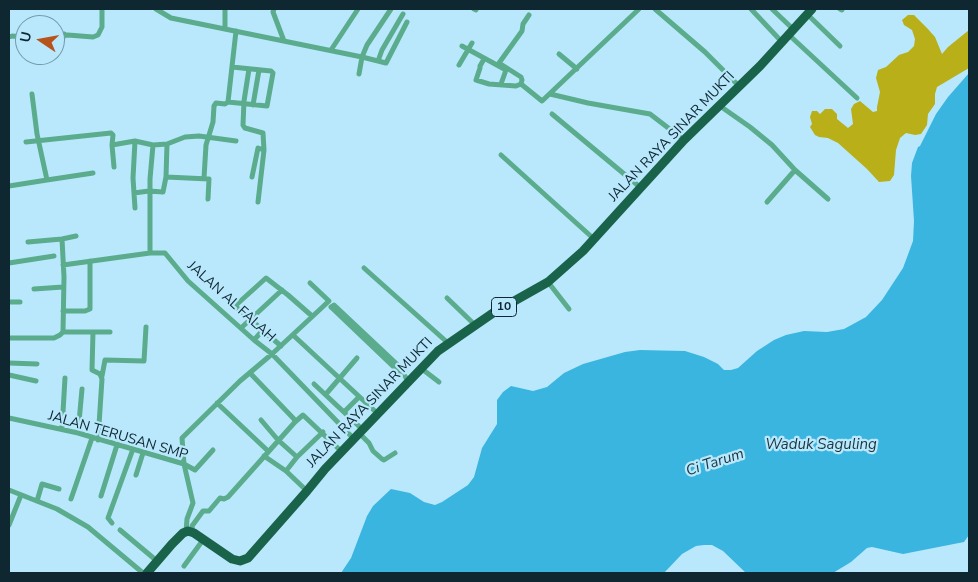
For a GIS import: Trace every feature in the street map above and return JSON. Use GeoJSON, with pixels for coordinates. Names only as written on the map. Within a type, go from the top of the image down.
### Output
{"type":"FeatureCollection","features":[{"type":"Feature","properties":{"kind":"highway","name":"JALAN RAYA SINAR MUKTI"},"geometry":{"type":"LineString","coordinates":[[190,532],[232,559],[246,560],[308,491],[324,470],[438,351],[475,325],[548,282],[594,239],[684,140],[760,66],[810,12]]}},
{"type":"Feature","properties":{"kind":"highway"},"geometry":{"type":"LineString","coordinates":[[147,573],[172,544],[190,532]]}},
{"type":"Feature","properties":{"kind":"street"},"geometry":{"type":"LineString","coordinates":[[65,34],[93,37],[98,35],[102,26],[102,9]]}},
{"type":"Feature","properties":{"kind":"street"},"geometry":{"type":"LineString","coordinates":[[156,9],[171,18],[386,63],[407,22]]}},
{"type":"Feature","properties":{"kind":"street"},"geometry":{"type":"LineString","coordinates":[[225,9],[225,29]]}},
{"type":"Feature","properties":{"kind":"street"},"geometry":{"type":"LineString","coordinates":[[274,9],[284,41]]}},
{"type":"Feature","properties":{"kind":"street"},"geometry":{"type":"LineString","coordinates":[[331,50],[358,9]]}},
{"type":"Feature","properties":{"kind":"street"},"geometry":{"type":"LineString","coordinates":[[359,74],[367,45],[391,9]]}},
{"type":"Feature","properties":{"kind":"street"},"geometry":{"type":"LineString","coordinates":[[521,84],[541,101],[639,9]]}},
{"type":"Feature","properties":{"kind":"street"},"geometry":{"type":"LineString","coordinates":[[655,9],[705,52],[739,86]]}},
{"type":"Feature","properties":{"kind":"street"},"geometry":{"type":"LineString","coordinates":[[751,9],[787,35],[857,98]]}},
{"type":"Feature","properties":{"kind":"street"},"geometry":{"type":"LineString","coordinates":[[772,9],[787,35]]}},
{"type":"Feature","properties":{"kind":"street"},"geometry":{"type":"LineString","coordinates":[[810,12],[840,46]]}},
{"type":"Feature","properties":{"kind":"street"},"geometry":{"type":"LineString","coordinates":[[378,61],[382,50],[403,14]]}},
{"type":"Feature","properties":{"kind":"street"},"geometry":{"type":"LineString","coordinates":[[521,84],[522,77],[501,65],[500,62],[522,31],[523,24],[529,16]]}},
{"type":"Feature","properties":{"kind":"street"},"geometry":{"type":"LineString","coordinates":[[228,102],[236,31]]}},
{"type":"Feature","properties":{"kind":"street"},"geometry":{"type":"LineString","coordinates":[[460,65],[472,42]]}},
{"type":"Feature","properties":{"kind":"street"},"geometry":{"type":"LineString","coordinates":[[462,46],[506,71],[501,84]]}},
{"type":"Feature","properties":{"kind":"street"},"geometry":{"type":"LineString","coordinates":[[558,54],[577,69]]}},
{"type":"Feature","properties":{"kind":"street"},"geometry":{"type":"LineString","coordinates":[[484,59],[476,80],[482,83],[516,86],[521,84]]}},
{"type":"Feature","properties":{"kind":"street"},"geometry":{"type":"LineString","coordinates":[[204,178],[208,136],[214,122],[214,105],[228,102],[268,105],[272,72],[232,67]]}},
{"type":"Feature","properties":{"kind":"street"},"geometry":{"type":"LineString","coordinates":[[249,69],[244,126],[263,133],[264,150],[258,202]]}},
{"type":"Feature","properties":{"kind":"street"},"geometry":{"type":"LineString","coordinates":[[254,104],[259,70]]}},
{"type":"Feature","properties":{"kind":"street"},"geometry":{"type":"LineString","coordinates":[[32,94],[47,180]]}},
{"type":"Feature","properties":{"kind":"street"},"geometry":{"type":"LineString","coordinates":[[550,94],[650,114],[684,140]]}},
{"type":"Feature","properties":{"kind":"street"},"geometry":{"type":"LineString","coordinates":[[720,106],[772,145],[795,170],[828,199]]}},
{"type":"Feature","properties":{"kind":"street"},"geometry":{"type":"LineString","coordinates":[[552,114],[641,188]]}},
{"type":"Feature","properties":{"kind":"street"},"geometry":{"type":"LineString","coordinates":[[26,142],[111,133],[113,135],[114,167]]}},
{"type":"Feature","properties":{"kind":"street"},"geometry":{"type":"LineString","coordinates":[[112,145],[135,141],[153,145],[166,144],[185,137],[208,136],[236,142]]}},
{"type":"Feature","properties":{"kind":"street"},"geometry":{"type":"LineString","coordinates":[[135,141],[133,178],[135,208]]}},
{"type":"Feature","properties":{"kind":"street"},"geometry":{"type":"LineString","coordinates":[[134,193],[164,191],[166,144]]}},
{"type":"Feature","properties":{"kind":"street"},"geometry":{"type":"LineString","coordinates":[[150,253],[149,191],[153,145]]}},
{"type":"Feature","properties":{"kind":"street"},"geometry":{"type":"LineString","coordinates":[[252,177],[258,148],[264,150]]}},
{"type":"Feature","properties":{"kind":"street"},"geometry":{"type":"LineString","coordinates":[[501,155],[594,239]]}},
{"type":"Feature","properties":{"kind":"street"},"geometry":{"type":"LineString","coordinates":[[767,202],[795,170]]}},
{"type":"Feature","properties":{"kind":"street"},"geometry":{"type":"LineString","coordinates":[[9,186],[93,173]]}},
{"type":"Feature","properties":{"kind":"street"},"geometry":{"type":"LineString","coordinates":[[166,177],[204,178],[210,180],[208,199]]}},
{"type":"Feature","properties":{"kind":"street"},"geometry":{"type":"LineString","coordinates":[[28,242],[76,236]]}},
{"type":"Feature","properties":{"kind":"street"},"geometry":{"type":"LineString","coordinates":[[9,338],[54,338],[60,336],[63,332],[62,239]]}},
{"type":"Feature","properties":{"kind":"street","name":"JALAN AL FALAH"},"geometry":{"type":"LineString","coordinates":[[63,264],[150,253],[166,254],[188,281],[272,354],[359,434]]}},
{"type":"Feature","properties":{"kind":"street"},"geometry":{"type":"LineString","coordinates":[[9,263],[54,256]]}},
{"type":"Feature","properties":{"kind":"street"},"geometry":{"type":"LineString","coordinates":[[63,311],[86,311],[90,309],[90,261]]}},
{"type":"Feature","properties":{"kind":"street"},"geometry":{"type":"LineString","coordinates":[[364,268],[448,343]]}},
{"type":"Feature","properties":{"kind":"street"},"geometry":{"type":"LineString","coordinates":[[235,306],[266,278],[312,316]]}},
{"type":"Feature","properties":{"kind":"street"},"geometry":{"type":"LineString","coordinates":[[548,282],[569,309]]}},
{"type":"Feature","properties":{"kind":"street"},"geometry":{"type":"LineString","coordinates":[[190,532],[188,519],[193,503],[184,464],[182,438],[217,403],[329,301],[310,283]]}},
{"type":"Feature","properties":{"kind":"street"},"geometry":{"type":"LineString","coordinates":[[34,289],[64,287]]}},
{"type":"Feature","properties":{"kind":"street"},"geometry":{"type":"LineString","coordinates":[[241,328],[282,290]]}},
{"type":"Feature","properties":{"kind":"street"},"geometry":{"type":"LineString","coordinates":[[447,298],[475,325]]}},
{"type":"Feature","properties":{"kind":"street"},"geometry":{"type":"LineString","coordinates":[[229,301],[281,346]]}},
{"type":"Feature","properties":{"kind":"street"},"geometry":{"type":"LineString","coordinates":[[9,302],[20,302]]}},
{"type":"Feature","properties":{"kind":"street"},"geometry":{"type":"LineString","coordinates":[[367,339],[334,305],[331,306],[400,371],[408,382]]}},
{"type":"Feature","properties":{"kind":"street"},"geometry":{"type":"LineString","coordinates":[[98,440],[102,376],[105,360],[144,361],[146,327]]}},
{"type":"Feature","properties":{"kind":"street"},"geometry":{"type":"LineString","coordinates":[[254,340],[264,330]]}},
{"type":"Feature","properties":{"kind":"street"},"geometry":{"type":"LineString","coordinates":[[63,332],[110,332]]}},
{"type":"Feature","properties":{"kind":"street"},"geometry":{"type":"LineString","coordinates":[[93,332],[92,370],[102,376]]}},
{"type":"Feature","properties":{"kind":"street"},"geometry":{"type":"LineString","coordinates":[[292,335],[378,414]]}},
{"type":"Feature","properties":{"kind":"street"},"geometry":{"type":"LineString","coordinates":[[326,394],[357,358]]}},
{"type":"Feature","properties":{"kind":"street"},"geometry":{"type":"LineString","coordinates":[[9,363],[37,364]]}},
{"type":"Feature","properties":{"kind":"street"},"geometry":{"type":"LineString","coordinates":[[422,369],[439,382]]}},
{"type":"Feature","properties":{"kind":"street"},"geometry":{"type":"LineString","coordinates":[[250,374],[295,422]]}},
{"type":"Feature","properties":{"kind":"street"},"geometry":{"type":"LineString","coordinates":[[9,375],[36,381]]}},
{"type":"Feature","properties":{"kind":"street"},"geometry":{"type":"LineString","coordinates":[[62,429],[64,378]]}},
{"type":"Feature","properties":{"kind":"street"},"geometry":{"type":"LineString","coordinates":[[314,384],[344,412],[359,434],[369,443],[373,451],[382,460],[395,453]]}},
{"type":"Feature","properties":{"kind":"street"},"geometry":{"type":"LineString","coordinates":[[78,433],[82,389]]}},
{"type":"Feature","properties":{"kind":"street"},"geometry":{"type":"LineString","coordinates":[[344,412],[359,397]]}},
{"type":"Feature","properties":{"kind":"street"},"geometry":{"type":"LineString","coordinates":[[217,403],[266,453],[308,491]]}},
{"type":"Feature","properties":{"kind":"street"},"geometry":{"type":"LineString","coordinates":[[190,532],[192,526],[204,511],[209,511],[220,498],[228,497],[266,453],[303,415],[342,452]]}},
{"type":"Feature","properties":{"kind":"street","name":"JALAN TERUSAN SMP"},"geometry":{"type":"LineString","coordinates":[[9,418],[78,433],[184,464],[195,470],[213,450]]}},
{"type":"Feature","properties":{"kind":"street"},"geometry":{"type":"LineString","coordinates":[[261,420],[278,440],[297,457]]}},
{"type":"Feature","properties":{"kind":"street"},"geometry":{"type":"LineString","coordinates":[[286,471],[297,457],[323,432]]}},
{"type":"Feature","properties":{"kind":"street"},"geometry":{"type":"LineString","coordinates":[[71,499],[92,438]]}},
{"type":"Feature","properties":{"kind":"street"},"geometry":{"type":"LineString","coordinates":[[101,496],[117,445]]}},
{"type":"Feature","properties":{"kind":"street"},"geometry":{"type":"LineString","coordinates":[[112,523],[108,518],[133,450]]}},
{"type":"Feature","properties":{"kind":"street"},"geometry":{"type":"LineString","coordinates":[[136,475],[143,453]]}},
{"type":"Feature","properties":{"kind":"street"},"geometry":{"type":"LineString","coordinates":[[37,500],[42,484],[59,489]]}},
{"type":"Feature","properties":{"kind":"street"},"geometry":{"type":"LineString","coordinates":[[9,490],[57,509],[88,527],[143,573]]}},
{"type":"Feature","properties":{"kind":"street"},"geometry":{"type":"LineString","coordinates":[[9,525],[21,494]]}},
{"type":"Feature","properties":{"kind":"street"},"geometry":{"type":"LineString","coordinates":[[120,530],[156,561]]}},
{"type":"Feature","properties":{"kind":"street"},"geometry":{"type":"LineString","coordinates":[[184,566],[204,540]]}},
{"type":"Feature","properties":{"kind":"shaded area"},"geometry":{"type":"Polygon","coordinates":[[[908,15],[914,15],[935,37],[942,54],[969,30],[969,68],[937,87],[935,104],[928,114],[927,125],[921,134],[906,133],[900,138],[896,150],[894,175],[890,181],[879,182],[838,143],[815,135],[810,127],[812,124],[810,117],[812,111],[817,111],[820,114],[825,109],[832,109],[837,114],[837,119],[848,128],[853,124],[851,109],[854,104],[860,101],[873,112],[877,111],[880,92],[876,78],[878,70],[886,67],[899,55],[908,52],[914,46],[915,39],[912,30],[904,25],[902,20],[908,15]]]}},
{"type":"Feature","properties":{"kind":"water","name":"Waduk Saguling"},"geometry":{"type":"Polygon","coordinates":[[[969,73],[969,535],[964,542],[903,554],[872,547],[867,548],[851,562],[833,573],[746,573],[723,551],[712,545],[704,545],[696,546],[682,554],[664,573],[341,573],[351,558],[367,516],[373,506],[391,489],[410,493],[424,502],[435,505],[468,485],[474,477],[482,448],[497,424],[497,400],[511,386],[533,391],[547,387],[564,373],[583,364],[625,352],[640,350],[685,351],[704,357],[718,364],[724,370],[731,370],[738,368],[757,351],[774,340],[786,335],[804,331],[827,332],[844,329],[866,317],[882,300],[903,268],[913,241],[914,221],[911,176],[912,163],[918,147],[936,114],[969,73]]]}},
{"type":"Feature","properties":{"kind":"water label","name":"Ci Tarum"},"geometry":{"type":"Point","coordinates":[715,463]}}]}
